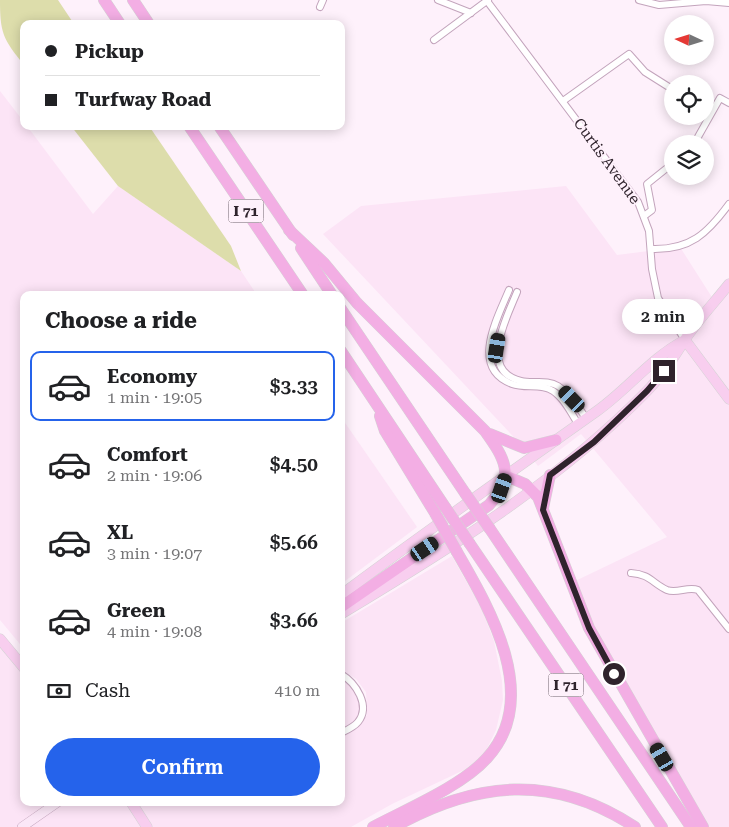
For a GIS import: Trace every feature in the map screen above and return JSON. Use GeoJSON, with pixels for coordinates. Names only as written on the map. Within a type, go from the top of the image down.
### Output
{"type":"FeatureCollection","features":[{"type":"Feature","properties":{"kind":"highway"},"geometry":{"type":"LineString","coordinates":[[104,0],[117,20]]}},
{"type":"Feature","properties":{"kind":"highway"},"geometry":{"type":"LineString","coordinates":[[133,0],[146,20]]}},
{"type":"Feature","properties":{"kind":"highway","name":"I 71"},"geometry":{"type":"LineString","coordinates":[[193,130],[300,291]]}},
{"type":"Feature","properties":{"kind":"highway","name":"I 71"},"geometry":{"type":"LineString","coordinates":[[222,130],[329,291]]}},
{"type":"Feature","properties":{"kind":"highway"},"geometry":{"type":"LineString","coordinates":[[289,230],[324,264],[357,303],[485,431],[502,455],[506,468],[506,476],[497,497],[489,505],[345,604]]}},
{"type":"Feature","properties":{"kind":"highway","name":"I 71"},"geometry":{"type":"LineString","coordinates":[[345,315],[691,827]]}},
{"type":"Feature","properties":{"kind":"highway"},"geometry":{"type":"LineString","coordinates":[[345,357],[375,400],[385,431],[440,510],[457,552],[488,606],[502,640],[510,684],[507,723],[499,742],[486,760],[467,775],[373,827]]}},
{"type":"Feature","properties":{"kind":"highway"},"geometry":{"type":"LineString","coordinates":[[485,431],[500,440],[524,448],[556,440]]}},
{"type":"Feature","properties":{"kind":"highway"},"geometry":{"type":"LineString","coordinates":[[543,510],[550,475]]}},
{"type":"Feature","properties":{"kind":"highway"},"geometry":{"type":"LineString","coordinates":[[506,476],[531,489],[538,497],[589,628],[703,827]]}},
{"type":"Feature","properties":{"kind":"highway","name":"I 71"},"geometry":{"type":"LineString","coordinates":[[440,510],[470,544],[662,827]]}},
{"type":"Feature","properties":{"kind":"highway"},"geometry":{"type":"LineString","coordinates":[[394,827],[444,802],[503,790],[538,791],[582,800],[615,814],[634,827]]}},
{"type":"Feature","properties":{"kind":"main road"},"geometry":{"type":"LineString","coordinates":[[345,612],[438,555],[594,442],[647,391],[675,359],[685,340],[729,284]]}},
{"type":"Feature","properties":{"kind":"main road"},"geometry":{"type":"LineString","coordinates":[[685,340],[729,399]]}},
{"type":"Feature","properties":{"kind":"main road"},"geometry":{"type":"LineString","coordinates":[[345,591],[433,525],[597,411],[666,350],[685,340]]}},
{"type":"Feature","properties":{"kind":"main road"},"geometry":{"type":"LineString","coordinates":[[1,641],[20,663]]}},
{"type":"Feature","properties":{"kind":"main road"},"geometry":{"type":"LineString","coordinates":[[22,827],[52,806]]}},
{"type":"Feature","properties":{"kind":"main road"},"geometry":{"type":"LineString","coordinates":[[134,806],[147,827]]}},
{"type":"Feature","properties":{"kind":"street"},"geometry":{"type":"LineString","coordinates":[[320,7],[323,0]]}},
{"type":"Feature","properties":{"kind":"street"},"geometry":{"type":"LineString","coordinates":[[438,0],[471,13]]}},
{"type":"Feature","properties":{"kind":"street"},"geometry":{"type":"LineString","coordinates":[[434,40],[488,0]]}},
{"type":"Feature","properties":{"kind":"street","name":"Curtis Avenue"},"geometry":{"type":"LineString","coordinates":[[488,0],[631,191],[644,216],[652,249],[652,269],[658,298],[685,340]]}},
{"type":"Feature","properties":{"kind":"street"},"geometry":{"type":"LineString","coordinates":[[639,0],[659,5],[706,1],[729,3]]}},
{"type":"Feature","properties":{"kind":"street"},"geometry":{"type":"LineString","coordinates":[[563,101],[629,54],[645,72],[664,84]]}},
{"type":"Feature","properties":{"kind":"street"},"geometry":{"type":"LineString","coordinates":[[699,135],[720,98],[729,103]]}},
{"type":"Feature","properties":{"kind":"street"},"geometry":{"type":"LineString","coordinates":[[644,216],[652,210],[653,205],[647,184],[664,170]]}},
{"type":"Feature","properties":{"kind":"street"},"geometry":{"type":"LineString","coordinates":[[652,249],[672,249],[689,243],[710,228],[729,204]]}},
{"type":"Feature","properties":{"kind":"street"},"geometry":{"type":"LineString","coordinates":[[508,290],[490,338],[489,358],[492,367],[498,375],[511,384],[544,387],[555,392],[582,421]]}},
{"type":"Feature","properties":{"kind":"street"},"geometry":{"type":"LineString","coordinates":[[518,292],[498,338],[498,355],[504,369],[516,380],[557,385],[572,399],[582,421]]}},
{"type":"Feature","properties":{"kind":"street"},"geometry":{"type":"LineString","coordinates":[[631,573],[644,575],[668,590],[691,588],[698,590],[729,629]]}},
{"type":"Feature","properties":{"kind":"street"},"geometry":{"type":"LineString","coordinates":[[345,677],[354,684],[361,697],[363,711],[358,723],[345,731]]}},
{"type":"Feature","properties":{"kind":"shaded area"},"geometry":{"type":"Polygon","coordinates":[[[0,91],[20,117],[20,130],[30,130],[93,214],[118,186],[241,271],[254,291],[20,291],[20,644],[0,620],[0,91]]]}},
{"type":"Feature","properties":{"kind":"shaded area"},"geometry":{"type":"Polygon","coordinates":[[[566,186],[617,255],[680,247],[715,302],[729,284],[729,827],[703,827],[571,583],[667,537],[581,434],[538,466],[524,448],[323,234],[361,206],[566,186]]]}},
{"type":"Feature","properties":{"kind":"shaded area"},"geometry":{"type":"Polygon","coordinates":[[[345,423],[417,527],[345,581],[345,423]]]}},
{"type":"Feature","properties":{"kind":"shaded area"},"geometry":{"type":"Polygon","coordinates":[[[452,556],[482,609],[494,641],[502,681],[503,700],[496,730],[484,755],[464,770],[392,804],[351,827],[0,827],[0,639],[20,663],[20,806],[345,806],[345,736],[357,728],[367,715],[366,692],[356,679],[345,672],[345,621],[452,556]]]}},
{"type":"Feature","properties":{"kind":"shaded area"},"geometry":{"type":"Polygon","coordinates":[[[345,679],[361,697],[361,718],[345,730],[345,679]]]}},
{"type":"Feature","properties":{"kind":"green space"},"geometry":{"type":"Polygon","coordinates":[[[0,0],[58,0],[71,20],[20,20],[20,60],[7,42],[1,20],[0,0]]]}},
{"type":"Feature","properties":{"kind":"green space"},"geometry":{"type":"Polygon","coordinates":[[[74,130],[152,130],[231,246],[241,271],[118,186],[74,130]]]}},
{"type":"Feature","properties":{"kind":"route"},"geometry":{"type":"LineString","coordinates":[[614,674],[589,628],[543,510],[545,491],[550,475],[594,442],[647,391],[664,371]]}}]}
